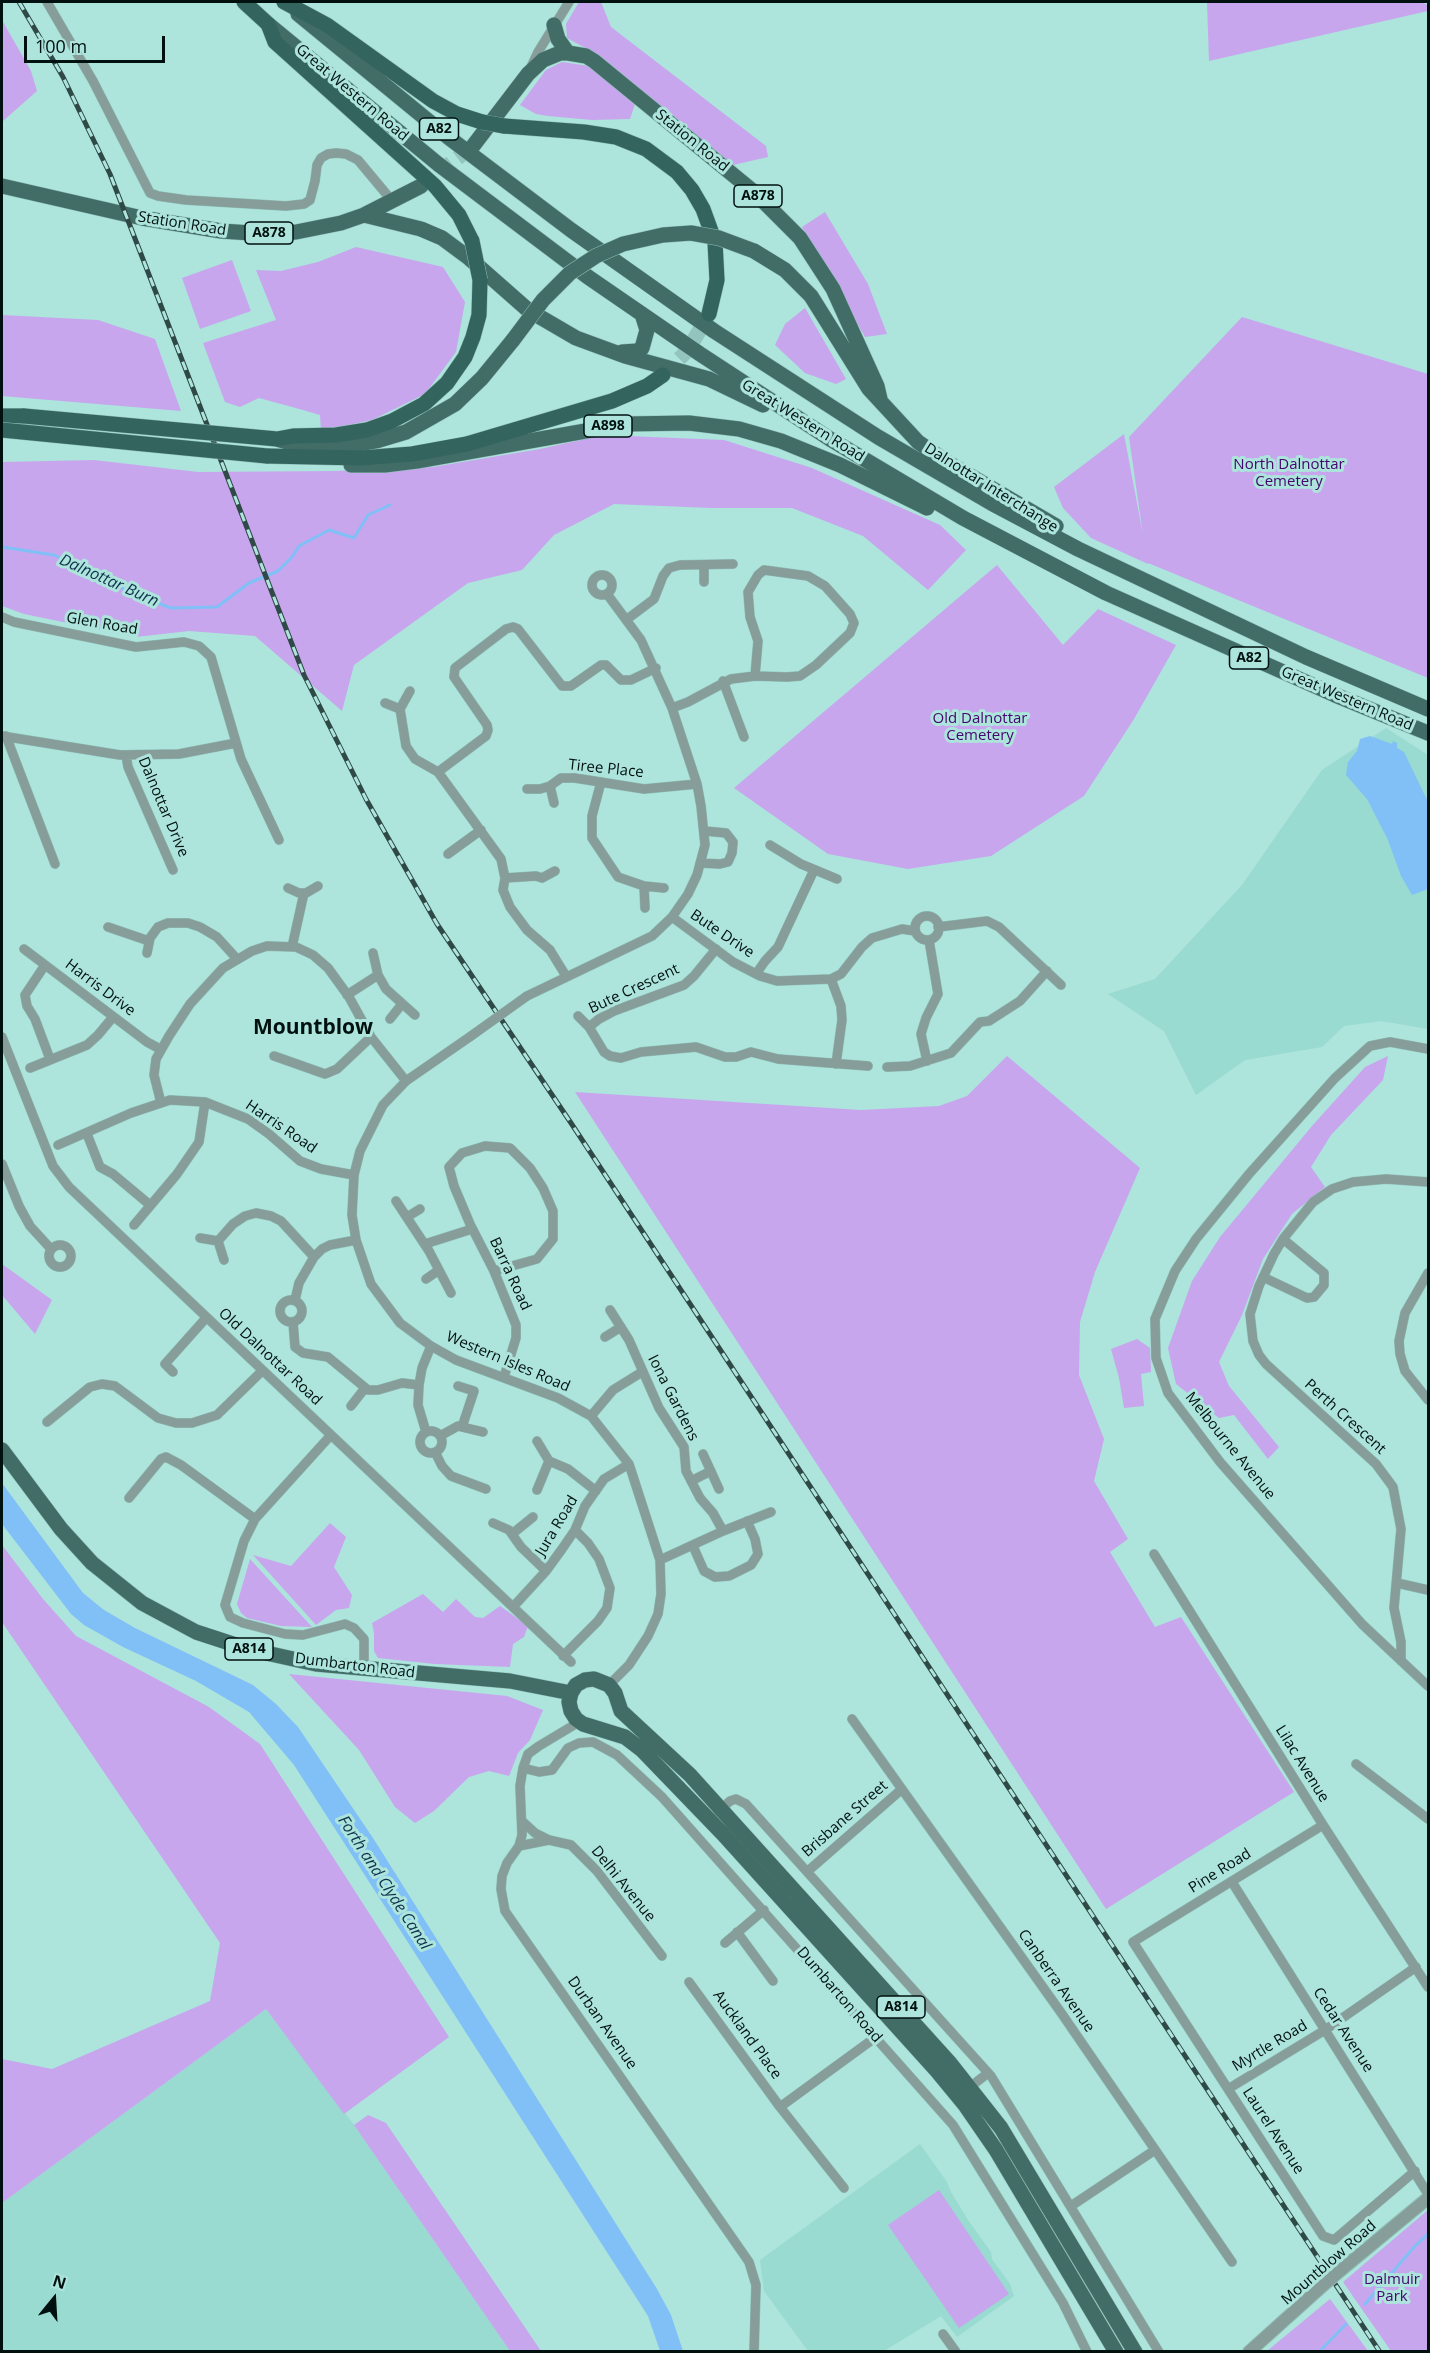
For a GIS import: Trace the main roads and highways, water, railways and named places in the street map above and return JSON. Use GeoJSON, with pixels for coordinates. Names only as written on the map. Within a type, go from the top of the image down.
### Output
{"type":"FeatureCollection","features":[{"type":"Feature","properties":{"kind":"highway","name":"Great Western Road"},"geometry":{"type":"LineString","coordinates":[[244,2],[268,24]]}},
{"type":"Feature","properties":{"kind":"highway"},"geometry":{"type":"LineString","coordinates":[[285,3],[327,25],[433,101],[457,114],[504,126],[578,131],[616,137],[646,149],[677,172],[692,190],[703,209],[715,242],[717,280],[709,314]]}},
{"type":"Feature","properties":{"kind":"highway"},"geometry":{"type":"LineString","coordinates":[[2,416],[277,439],[293,436],[336,435],[367,430],[392,421],[424,404],[447,383],[465,357],[479,315],[480,280],[472,241],[459,215],[435,186],[275,42],[268,24]]}},
{"type":"Feature","properties":{"kind":"highway","name":"A898"},"geometry":{"type":"LineString","coordinates":[[2,430],[267,456],[361,458],[412,454],[467,444],[612,401],[647,386],[663,375]]}},
{"type":"Feature","properties":{"kind":"main road","name":"Great Western Road"},"geometry":{"type":"LineString","coordinates":[[285,3],[508,184],[687,312],[898,449],[1078,549],[1306,657],[1428,709]]}},
{"type":"Feature","properties":{"kind":"main road","name":"Great Western Road"},"geometry":{"type":"LineString","coordinates":[[268,24],[438,164],[642,314],[830,439],[963,518],[1098,589],[1335,695],[1428,733]]}},
{"type":"Feature","properties":{"kind":"main road"},"geometry":{"type":"LineString","coordinates":[[473,146],[538,64],[550,57],[568,52],[558,39],[554,25]]}},
{"type":"Feature","properties":{"kind":"main road","name":"Station Road"},"geometry":{"type":"LineString","coordinates":[[568,52],[586,56],[594,61],[754,192],[792,229],[811,252],[833,289],[877,386],[880,399]]}},
{"type":"Feature","properties":{"kind":"main road","name":"Station Road"},"geometry":{"type":"LineString","coordinates":[[2,186],[142,218],[234,232],[296,231],[341,222],[364,215],[421,186]]}},
{"type":"Feature","properties":{"kind":"main road"},"geometry":{"type":"LineString","coordinates":[[398,199],[406,225]]}},
{"type":"Feature","properties":{"kind":"main road","name":"Station Road"},"geometry":{"type":"LineString","coordinates":[[364,215],[406,225],[442,238],[516,301],[544,320],[576,338],[613,351]]}},
{"type":"Feature","properties":{"kind":"main road","name":"Dalnottar Interchange"},"geometry":{"type":"LineString","coordinates":[[277,439],[297,445],[349,446],[406,432],[455,404],[482,378],[543,300],[570,273],[587,260],[623,244],[663,235],[691,233],[719,238],[754,251],[785,270],[812,296],[869,389],[880,399],[896,421],[918,442],[950,464],[1056,526],[1078,549]]}},
{"type":"Feature","properties":{"kind":"main road","name":"A878"},"geometry":{"type":"LineString","coordinates":[[613,351],[629,353],[642,348],[647,330],[642,314]]}},
{"type":"Feature","properties":{"kind":"main road","name":"A878"},"geometry":{"type":"LineString","coordinates":[[613,351],[709,379],[830,439]]}},
{"type":"Feature","properties":{"kind":"main road","name":"A898"},"geometry":{"type":"LineString","coordinates":[[267,456],[304,462],[385,465],[625,424],[663,422],[704,424],[749,432],[799,448],[936,512],[963,518]]}},
{"type":"Feature","properties":{"kind":"main road","name":"Dumbarton Road"},"geometry":{"type":"LineString","coordinates":[[2,1450],[78,1549],[106,1576],[142,1603],[179,1624],[230,1644],[296,1660],[364,1670],[510,1681],[571,1693]]}},
{"type":"Feature","properties":{"kind":"main road","name":"A814"},"geometry":{"type":"LineString","coordinates":[[571,1693],[580,1682],[589,1679],[598,1679],[609,1685],[615,1693],[621,1711],[690,1775],[722,1809],[970,2087],[1017,2154],[1135,2352]]}},
{"type":"Feature","properties":{"kind":"main road"},"geometry":{"type":"LineString","coordinates":[[571,1693],[569,1702],[571,1712],[586,1724],[602,1725],[610,1720],[617,1702]]}},
{"type":"Feature","properties":{"kind":"main road","name":"Dumbarton Road"},"geometry":{"type":"LineString","coordinates":[[586,1724],[617,1733],[631,1740],[676,1783],[937,2071],[965,2105],[1018,2186],[1116,2352]]}},
{"type":"Feature","properties":{"kind":"water"},"geometry":{"type":"Polygon","coordinates":[[[1370,736],[1392,744],[1393,741],[1397,743],[1397,748],[1404,752],[1428,802],[1428,889],[1412,895],[1401,876],[1388,840],[1367,799],[1346,775],[1348,762],[1357,751],[1360,739],[1370,736]]]}},
{"type":"Feature","properties":{"kind":"water","name":"Forth and Clyde Canal"},"geometry":{"type":"Polygon","coordinates":[[[2,1483],[83,1593],[104,1610],[135,1628],[253,1685],[276,1704],[298,1727],[373,1838],[657,2289],[671,2315],[683,2351],[660,2351],[648,2316],[294,1765],[249,1712],[196,1681],[123,1647],[84,1625],[71,1614],[2,1524],[2,1483]]]}},
{"type":"Feature","properties":{"kind":"waterway","name":"Dalnottar Burn"},"geometry":{"type":"LineString","coordinates":[[2,547],[54,555],[134,594],[171,608],[217,607],[249,583],[278,571],[299,546],[329,530],[354,538],[368,515],[390,505]]}},
{"type":"Feature","properties":{"kind":"waterway"},"geometry":{"type":"LineString","coordinates":[[1365,2304],[1428,2234]]}},
{"type":"Feature","properties":{"kind":"waterway"},"geometry":{"type":"LineString","coordinates":[[1319,2352],[1346,2324]]}},
{"type":"Feature","properties":{"kind":"tunnel"},"geometry":{"type":"LineString","coordinates":[[421,186],[473,146]]}},
{"type":"Feature","properties":{"kind":"tunnel"},"geometry":{"type":"LineString","coordinates":[[663,375],[688,350],[709,314]]}},
{"type":"Feature","properties":{"kind":"railway"},"geometry":{"type":"LineString","coordinates":[[19,2],[63,77],[110,174],[304,675],[366,799],[437,924],[571,1123],[1380,2352]]}},
{"type":"Feature","properties":{"kind":"district","name":"Mountblow"},"geometry":{"type":"Point","coordinates":[313,1028]}},
{"type":"Feature","properties":{"kind":"park label","name":"North Dalnottar Cemetery"},"geometry":{"type":"Point","coordinates":[1289,474]}},
{"type":"Feature","properties":{"kind":"park label","name":"Old Dalnottar Cemetery"},"geometry":{"type":"Point","coordinates":[980,728]}},
{"type":"Feature","properties":{"kind":"park label","name":"Dalmuir Park"},"geometry":{"type":"Point","coordinates":[1392,2288]}}]}
